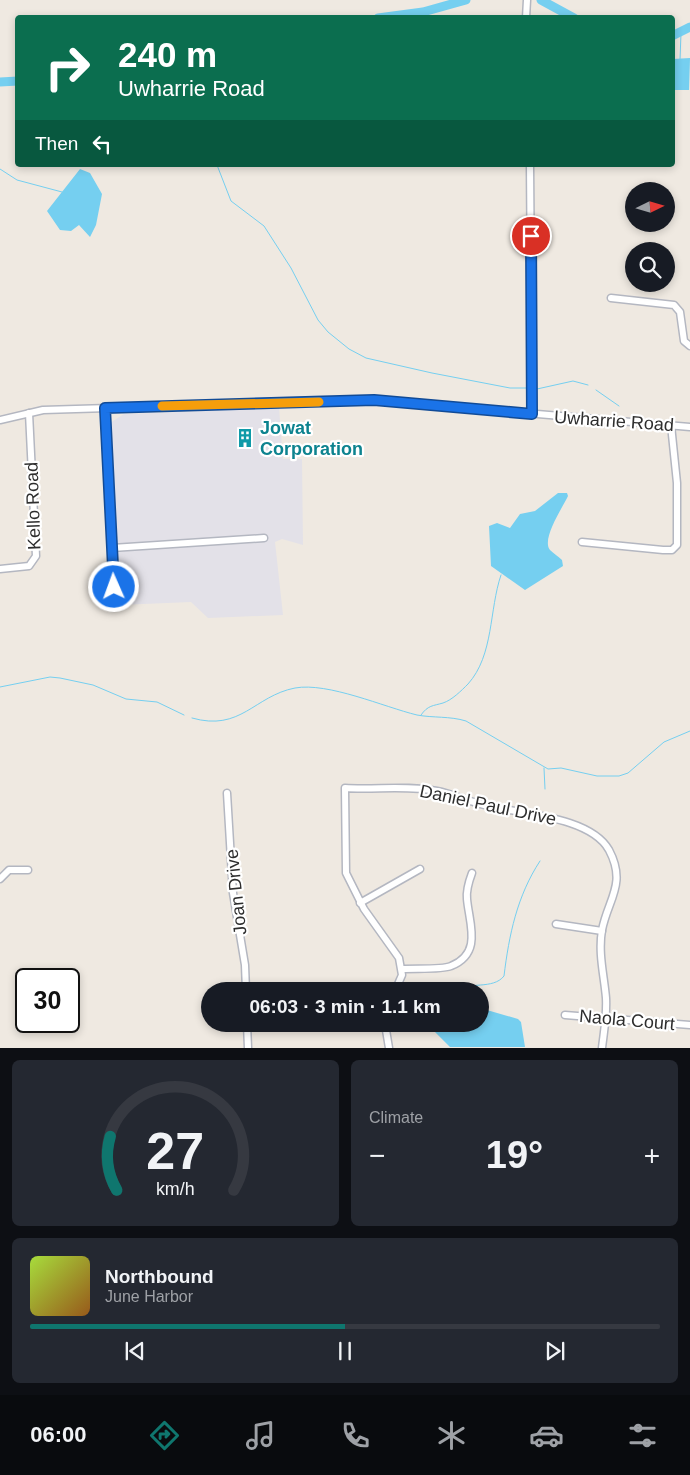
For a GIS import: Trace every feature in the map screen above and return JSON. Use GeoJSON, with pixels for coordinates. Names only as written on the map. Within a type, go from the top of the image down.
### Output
{"type":"FeatureCollection","features":[{"type":"Feature","properties":{"kind":"street"},"geometry":{"type":"LineString","coordinates":[[526,15],[527,0]]}},
{"type":"Feature","properties":{"kind":"street"},"geometry":{"type":"LineString","coordinates":[[530,167],[532,414]]}},
{"type":"Feature","properties":{"kind":"street"},"geometry":{"type":"LineString","coordinates":[[611,298],[674,306],[680,312],[684,341],[690,346]]}},
{"type":"Feature","properties":{"kind":"street","name":"Uwharrie Road"},"geometry":{"type":"LineString","coordinates":[[0,420],[43,410],[374,400],[690,426]]}},
{"type":"Feature","properties":{"kind":"street"},"geometry":{"type":"LineString","coordinates":[[105,408],[114,587]]}},
{"type":"Feature","properties":{"kind":"street","name":"Kello Road"},"geometry":{"type":"LineString","coordinates":[[0,569],[30,566],[36,556],[29,413]]}},
{"type":"Feature","properties":{"kind":"street"},"geometry":{"type":"LineString","coordinates":[[582,542],[672,550],[677,545],[677,483],[670,425]]}},
{"type":"Feature","properties":{"kind":"street"},"geometry":{"type":"LineString","coordinates":[[112,548],[264,538]]}},
{"type":"Feature","properties":{"kind":"street","name":"Daniel Paul Drive"},"geometry":{"type":"LineString","coordinates":[[402,969],[399,958],[360,903],[346,873],[345,788],[437,791],[468,802],[570,822],[597,835],[609,850],[616,875],[615,895],[607,912],[602,931],[600,952],[606,1018],[602,1048]]}},
{"type":"Feature","properties":{"kind":"street","name":"Joan Drive"},"geometry":{"type":"LineString","coordinates":[[227,793],[233,893],[245,965],[246,982]]}},
{"type":"Feature","properties":{"kind":"street"},"geometry":{"type":"LineString","coordinates":[[360,903],[420,869]]}},
{"type":"Feature","properties":{"kind":"street"},"geometry":{"type":"LineString","coordinates":[[0,879],[9,870],[28,870]]}},
{"type":"Feature","properties":{"kind":"street"},"geometry":{"type":"LineString","coordinates":[[399,982],[402,969],[452,966],[463,959],[469,951],[473,933],[467,900],[472,872]]}},
{"type":"Feature","properties":{"kind":"street"},"geometry":{"type":"LineString","coordinates":[[556,924],[602,931]]}},
{"type":"Feature","properties":{"kind":"street","name":"Naola Court"},"geometry":{"type":"LineString","coordinates":[[565,1015],[690,1025]]}},
{"type":"Feature","properties":{"kind":"street"},"geometry":{"type":"LineString","coordinates":[[247,1032],[248,1048]]}},
{"type":"Feature","properties":{"kind":"street"},"geometry":{"type":"LineString","coordinates":[[386,1032],[389,1048]]}},
{"type":"Feature","properties":{"kind":"shaded area"},"geometry":{"type":"Polygon","coordinates":[[[279,408],[283,459],[302,459],[303,545],[282,539],[275,542],[283,615],[208,618],[191,602],[119,605],[110,423],[124,414],[279,408]]]}},
{"type":"Feature","properties":{"kind":"water"},"geometry":{"type":"Polygon","coordinates":[[[690,58],[689,90],[675,90],[675,59],[690,58]]]}},
{"type":"Feature","properties":{"kind":"water"},"geometry":{"type":"Polygon","coordinates":[[[80,169],[90,173],[102,194],[96,225],[90,237],[79,225],[71,231],[60,230],[47,211],[80,169]]]}},
{"type":"Feature","properties":{"kind":"water"},"geometry":{"type":"Polygon","coordinates":[[[558,493],[567,493],[568,496],[550,531],[548,545],[550,550],[562,560],[563,566],[525,590],[491,566],[489,526],[497,523],[510,528],[520,514],[535,511],[558,493]]]}},
{"type":"Feature","properties":{"kind":"water"},"geometry":{"type":"Polygon","coordinates":[[[489,1011],[518,1019],[521,1022],[525,1047],[450,1047],[435,1032],[489,1032],[489,1011]]]}},
{"type":"Feature","properties":{"kind":"waterway"},"geometry":{"type":"LineString","coordinates":[[400,15],[423,12],[466,0]]}},
{"type":"Feature","properties":{"kind":"waterway"},"geometry":{"type":"LineString","coordinates":[[541,0],[568,15]]}},
{"type":"Feature","properties":{"kind":"waterway"},"geometry":{"type":"LineString","coordinates":[[675,34],[690,27]]}},
{"type":"Feature","properties":{"kind":"waterway"},"geometry":{"type":"LineString","coordinates":[[680,60],[681,33]]}},
{"type":"Feature","properties":{"kind":"waterway"},"geometry":{"type":"LineString","coordinates":[[0,82],[15,81]]}},
{"type":"Feature","properties":{"kind":"waterway"},"geometry":{"type":"LineString","coordinates":[[218,167],[231,201],[264,226],[291,268],[318,320],[328,332],[349,349],[366,358],[432,373],[510,388],[526,388]]}},
{"type":"Feature","properties":{"kind":"waterway"},"geometry":{"type":"LineString","coordinates":[[0,169],[17,180],[62,192]]}},
{"type":"Feature","properties":{"kind":"waterway"},"geometry":{"type":"LineString","coordinates":[[537,389],[573,381],[588,385]]}},
{"type":"Feature","properties":{"kind":"waterway"},"geometry":{"type":"LineString","coordinates":[[596,390],[619,406]]}},
{"type":"Feature","properties":{"kind":"waterway"},"geometry":{"type":"LineString","coordinates":[[421,715],[433,705],[453,698],[468,684],[476,672],[487,646],[501,575]]}},
{"type":"Feature","properties":{"kind":"waterway"},"geometry":{"type":"LineString","coordinates":[[0,687],[50,677],[60,678],[93,685],[126,699],[157,702],[184,715]]}},
{"type":"Feature","properties":{"kind":"waterway"},"geometry":{"type":"LineString","coordinates":[[192,718],[209,721],[223,720],[235,717],[281,692],[308,687],[323,689],[356,696],[417,715],[454,718],[466,721],[548,769],[561,768],[597,776],[619,776],[628,773],[664,742],[690,731]]}},
{"type":"Feature","properties":{"kind":"waterway"},"geometry":{"type":"LineString","coordinates":[[544,768],[545,789]]}},
{"type":"Feature","properties":{"kind":"waterway"},"geometry":{"type":"LineString","coordinates":[[489,984],[494,983],[504,976],[515,916],[525,888],[540,861]]}},
{"type":"Feature","properties":{"kind":"slow traffic"},"geometry":{"type":"LineString","coordinates":[[162,406],[319,402]]}},
{"type":"Feature","properties":{"kind":"place","name":"Jowat Corporation"},"geometry":{"type":"Point","coordinates":[245,438]}},
{"type":"Feature","properties":{"kind":"route"},"geometry":{"type":"LineString","coordinates":[[114,587],[105,408],[374,400],[532,414],[531,236]]}}]}
